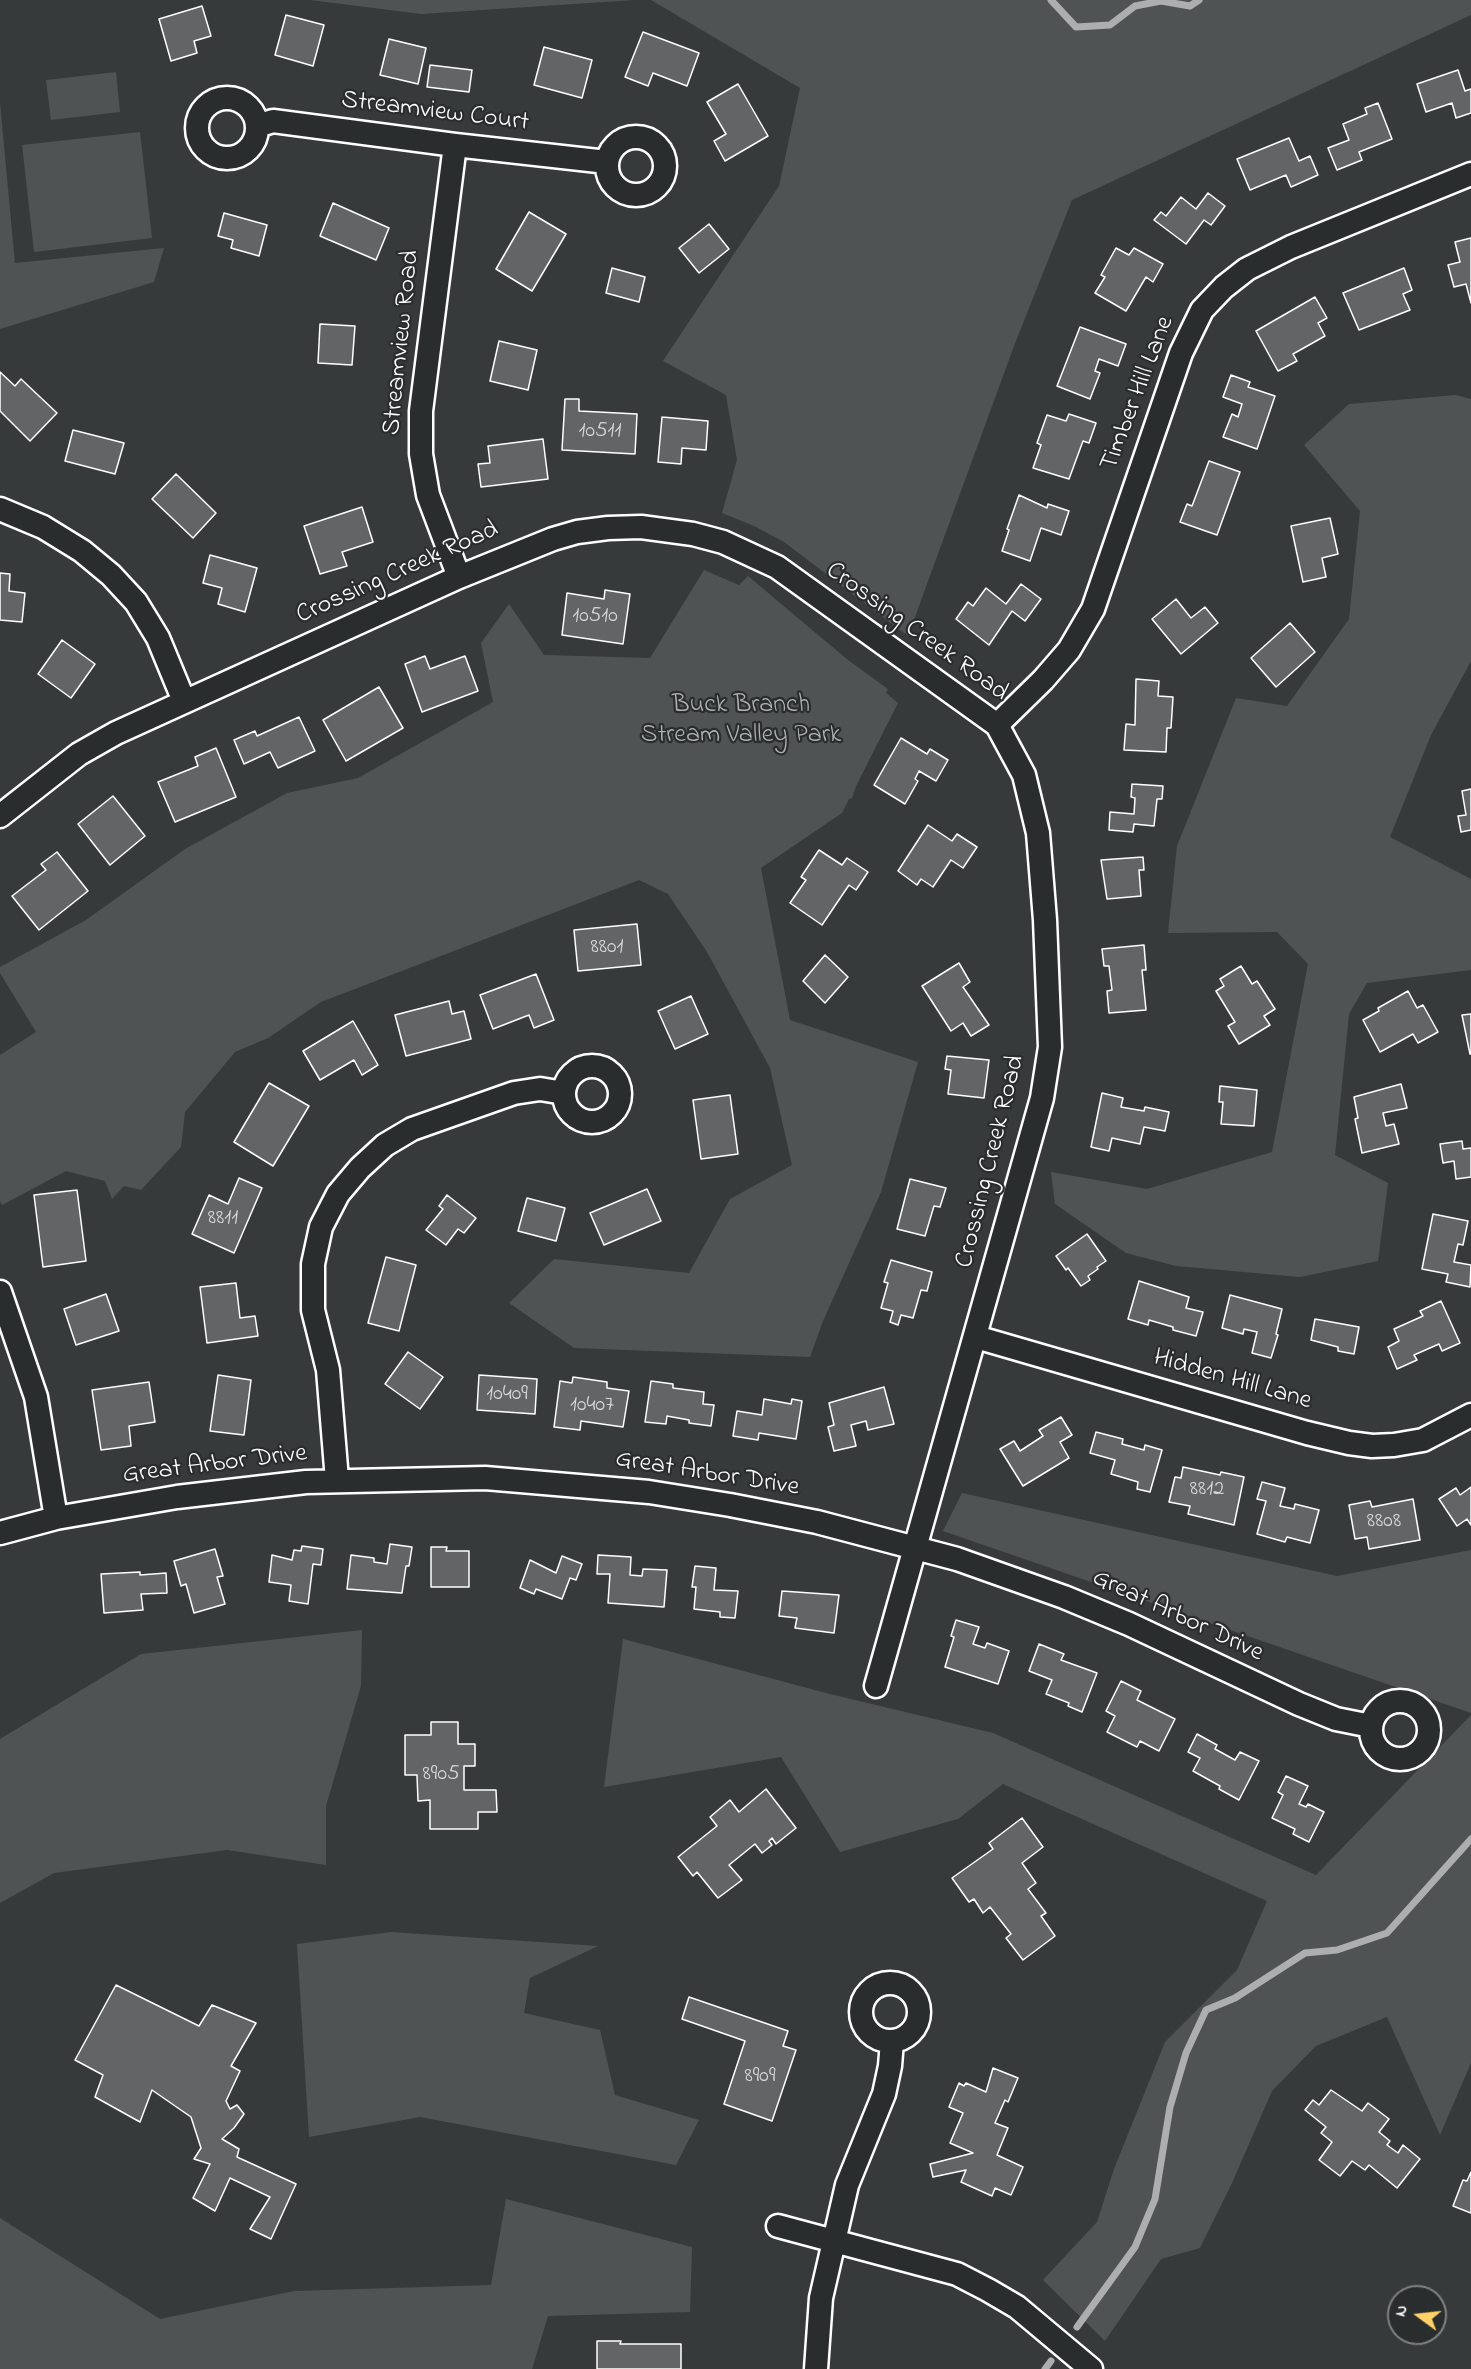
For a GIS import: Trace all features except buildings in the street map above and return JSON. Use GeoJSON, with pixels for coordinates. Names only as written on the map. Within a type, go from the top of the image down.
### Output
{"type":"FeatureCollection","features":[{"type":"Feature","properties":{"kind":"street","name":"Streamview Court"},"geometry":{"type":"LineString","coordinates":[[257,126],[273,121],[607,162]]}},
{"type":"Feature","properties":{"kind":"street","name":"Streamview Road"},"geometry":{"type":"LineString","coordinates":[[455,145],[421,411],[421,454],[428,495],[459,577]]}},
{"type":"Feature","properties":{"kind":"street","name":"Timber Hill Lane"},"geometry":{"type":"LineString","coordinates":[[997,725],[1043,680],[1069,650],[1093,609],[1181,353],[1202,310],[1224,287],[1246,269],[1291,248],[1471,174]]}},
{"type":"Feature","properties":{"kind":"street"},"geometry":{"type":"LineString","coordinates":[[0,509],[43,527],[82,551],[130,595],[158,638],[184,700]]}},
{"type":"Feature","properties":{"kind":"street","name":"Crossing Creek Road"},"geometry":{"type":"LineString","coordinates":[[0,816],[79,754],[184,700],[459,577],[553,539],[577,532],[608,528],[641,527],[693,534],[723,542],[777,567],[997,725],[1024,775],[1038,833],[1045,920],[1050,1036],[1042,1098],[876,1686]]}},
{"type":"Feature","properties":{"kind":"street"},"geometry":{"type":"LineString","coordinates":[[337,1480],[328,1370],[313,1310],[313,1264],[321,1227],[339,1194],[360,1168],[385,1145],[412,1129],[514,1093],[540,1089],[564,1093]]}},
{"type":"Feature","properties":{"kind":"street"},"geometry":{"type":"LineString","coordinates":[[0,1292],[36,1397],[56,1518]]}},
{"type":"Feature","properties":{"kind":"street","name":"Hidden Hill Lane"},"geometry":{"type":"LineString","coordinates":[[975,1337],[1307,1433],[1349,1443],[1394,1445],[1423,1440],[1471,1415]]}},
{"type":"Feature","properties":{"kind":"street","name":"Great Arbor Drive"},"geometry":{"type":"LineString","coordinates":[[0,1533],[56,1518],[177,1497],[337,1480],[485,1478],[649,1492],[817,1522],[916,1547],[1008,1576],[1129,1623],[1299,1704],[1336,1719],[1371,1726]]}},
{"type":"Feature","properties":{"kind":"street"},"geometry":{"type":"LineString","coordinates":[[816,2369],[821,2298],[834,2241],[847,2185],[884,2094],[890,2066],[892,2040]]}},
{"type":"Feature","properties":{"kind":"street"},"geometry":{"type":"LineString","coordinates":[[778,2226],[957,2274],[1017,2307],[1091,2369]]}},
{"type":"Feature","properties":{"kind":"green space"},"geometry":{"type":"Polygon","coordinates":[[[310,0],[635,0],[421,14],[310,0]]]}},
{"type":"Feature","properties":{"kind":"green space"},"geometry":{"type":"Polygon","coordinates":[[[651,0],[1471,0],[1471,15],[1072,200],[1014,346],[908,636],[784,542],[722,513],[737,460],[726,395],[663,361],[779,186],[800,88],[651,0]]]}},
{"type":"Feature","properties":{"kind":"green space"},"geometry":{"type":"Polygon","coordinates":[[[116,72],[120,112],[51,120],[46,80],[116,72]]]}},
{"type":"Feature","properties":{"kind":"green space"},"geometry":{"type":"Polygon","coordinates":[[[0,103],[15,263],[164,248],[154,282],[0,329],[0,103]]]}},
{"type":"Feature","properties":{"kind":"green space"},"geometry":{"type":"Polygon","coordinates":[[[140,132],[152,238],[34,252],[22,145],[140,132]]]}},
{"type":"Feature","properties":{"kind":"green space"},"geometry":{"type":"Polygon","coordinates":[[[1456,395],[1471,399],[1471,661],[1431,735],[1390,837],[1471,879],[1471,970],[1367,983],[1349,1014],[1335,1155],[1388,1183],[1378,1261],[1300,1277],[1176,1266],[1126,1253],[1055,1204],[1051,1172],[1147,1189],[1272,1152],[1308,964],[1277,932],[1168,933],[1177,846],[1236,698],[1287,706],[1349,619],[1360,511],[1304,445],[1349,404],[1456,395]]]}},
{"type":"Feature","properties":{"kind":"green space","name":"Buck Branch Stream Valley Park"},"geometry":{"type":"Polygon","coordinates":[[[704,570],[739,585],[748,576],[848,660],[888,689],[886,693],[898,703],[852,798],[849,799],[842,813],[761,868],[790,1020],[918,1062],[881,1192],[823,1321],[810,1357],[574,1348],[509,1303],[554,1259],[689,1273],[730,1199],[792,1165],[770,1068],[707,952],[668,894],[639,880],[321,1002],[268,1038],[235,1052],[185,1112],[181,1147],[141,1190],[124,1186],[112,1199],[105,1181],[66,1171],[2,1205],[0,1201],[0,1055],[36,1032],[0,973],[0,967],[86,920],[185,849],[287,793],[358,778],[493,702],[481,643],[509,604],[544,655],[650,658],[704,570]]]}},
{"type":"Feature","properties":{"kind":"green space"},"geometry":{"type":"Polygon","coordinates":[[[962,1493],[1337,1576],[1471,1550],[1471,1713],[943,1531],[962,1493]]]}},
{"type":"Feature","properties":{"kind":"green space"},"geometry":{"type":"Polygon","coordinates":[[[362,1630],[361,1686],[326,1806],[326,1865],[227,1850],[54,1873],[0,1903],[0,1739],[141,1654],[362,1630]]]}},
{"type":"Feature","properties":{"kind":"green space"},"geometry":{"type":"Polygon","coordinates":[[[623,1639],[830,1694],[993,1733],[1316,1875],[1471,1715],[1471,2063],[1440,2135],[1387,2017],[1316,2046],[1272,2091],[1232,2183],[1200,2248],[1161,2259],[1105,2341],[1043,2280],[1097,2222],[1114,2169],[1165,2042],[1237,1970],[1267,1901],[1003,1784],[958,1819],[840,1852],[781,1757],[604,1787],[623,1639]]]}},
{"type":"Feature","properties":{"kind":"green space"},"geometry":{"type":"Polygon","coordinates":[[[391,1932],[598,1946],[530,1978],[524,2013],[600,2030],[615,2095],[699,2120],[676,2165],[420,2117],[309,2137],[297,1944],[391,1932]]]}},
{"type":"Feature","properties":{"kind":"green space"},"geometry":{"type":"Polygon","coordinates":[[[506,2199],[692,2247],[690,2312],[548,2316],[532,2369],[0,2369],[0,2218],[160,2319],[294,2291],[491,2285],[506,2199]]]}},
{"type":"Feature","properties":{"kind":"waterway"},"geometry":{"type":"LineString","coordinates":[[1051,0],[1076,27],[1110,25],[1135,6],[1161,1],[1190,6],[1199,0]]}},
{"type":"Feature","properties":{"kind":"waterway"},"geometry":{"type":"LineString","coordinates":[[1077,2327],[1135,2247],[1155,2199],[1170,2107],[1186,2053],[1206,2010],[1235,1998],[1305,1953],[1337,1950],[1387,1933],[1471,1839]]}},
{"type":"Feature","properties":{"kind":"waterway"},"geometry":{"type":"LineString","coordinates":[[1045,2369],[1051,2361]]}}]}
